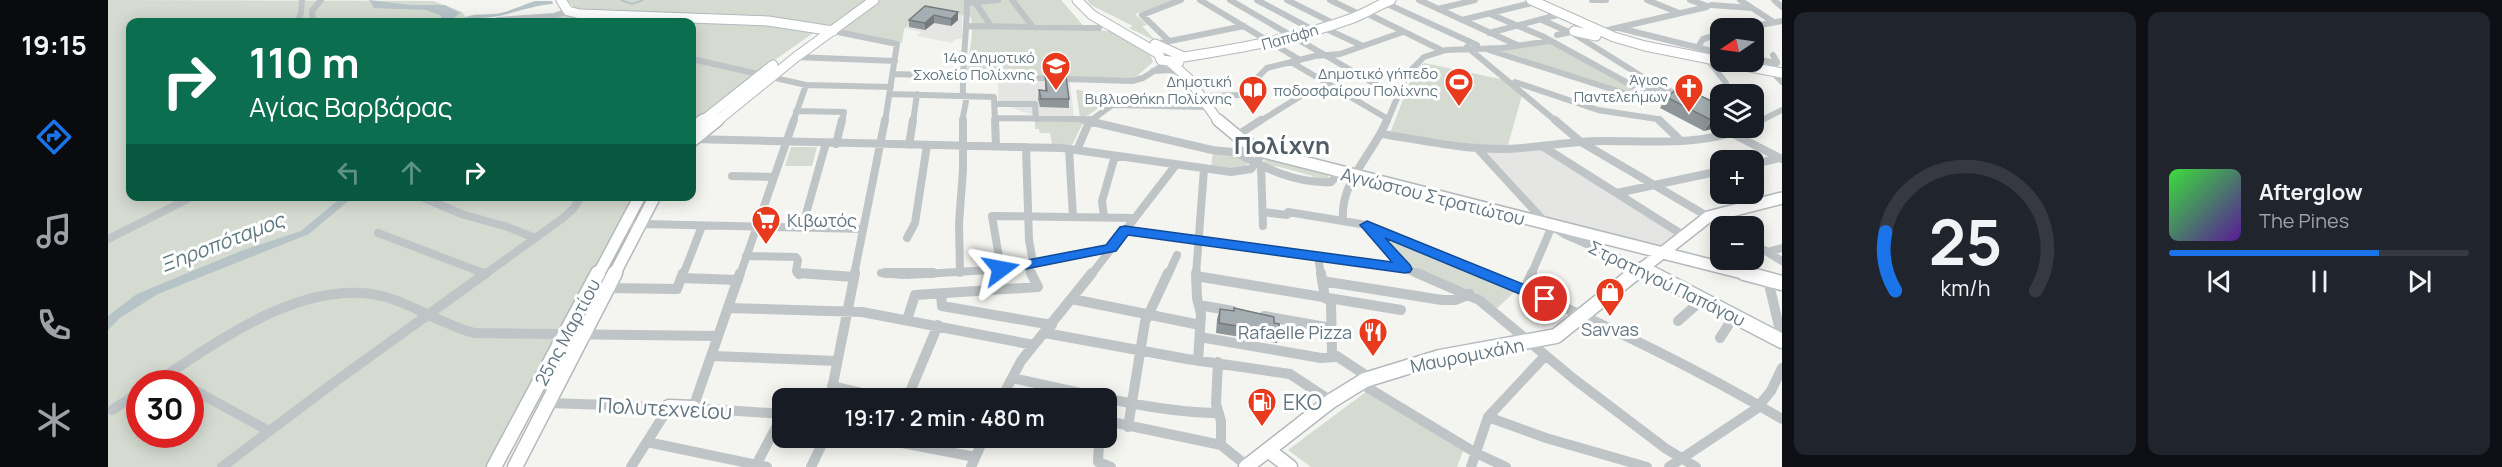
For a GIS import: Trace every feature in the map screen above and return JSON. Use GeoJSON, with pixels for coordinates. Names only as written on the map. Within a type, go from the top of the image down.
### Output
{"type":"FeatureCollection","features":[{"type":"Feature","properties":{"kind":"street"},"geometry":{"type":"LineString","coordinates":[[299,18],[302,0]]}},
{"type":"Feature","properties":{"kind":"street"},"geometry":{"type":"LineString","coordinates":[[313,18],[312,11],[321,0]]}},
{"type":"Feature","properties":{"kind":"street"},"geometry":{"type":"LineString","coordinates":[[561,0],[568,11]]}},
{"type":"Feature","properties":{"kind":"street"},"geometry":{"type":"LineString","coordinates":[[696,134],[822,29],[863,0]]}},
{"type":"Feature","properties":{"kind":"street"},"geometry":{"type":"LineString","coordinates":[[766,75],[796,57],[874,0]]}},
{"type":"Feature","properties":{"kind":"street"},"geometry":{"type":"LineString","coordinates":[[960,273],[962,120],[965,96],[962,57],[966,45],[967,2],[998,0]]}},
{"type":"Feature","properties":{"kind":"street"},"geometry":{"type":"LineString","coordinates":[[1011,0],[1033,27]]}},
{"type":"Feature","properties":{"kind":"street","name":"Αγνώστου Στρατιώτου"},"geometry":{"type":"LineString","coordinates":[[1077,0],[1092,15],[1166,55]]}},
{"type":"Feature","properties":{"kind":"street"},"geometry":{"type":"LineString","coordinates":[[1181,0],[1142,14],[1166,55],[1181,62],[1184,57]]}},
{"type":"Feature","properties":{"kind":"street"},"geometry":{"type":"LineString","coordinates":[[1200,0],[1300,60]]}},
{"type":"Feature","properties":{"kind":"street"},"geometry":{"type":"LineString","coordinates":[[1230,0],[1380,87],[1398,93]]}},
{"type":"Feature","properties":{"kind":"street"},"geometry":{"type":"LineString","coordinates":[[1257,0],[1319,29],[1363,46]]}},
{"type":"Feature","properties":{"kind":"street"},"geometry":{"type":"LineString","coordinates":[[1287,0],[1335,24]]}},
{"type":"Feature","properties":{"kind":"street"},"geometry":{"type":"LineString","coordinates":[[1330,0],[1441,50]]}},
{"type":"Feature","properties":{"kind":"street"},"geometry":{"type":"LineString","coordinates":[[1419,0],[1518,45]]}},
{"type":"Feature","properties":{"kind":"street"},"geometry":{"type":"LineString","coordinates":[[1450,0],[1459,4]]}},
{"type":"Feature","properties":{"kind":"street"},"geometry":{"type":"LineString","coordinates":[[1438,9],[1475,0]]}},
{"type":"Feature","properties":{"kind":"street"},"geometry":{"type":"LineString","coordinates":[[1592,0],[1606,0]]}},
{"type":"Feature","properties":{"kind":"street"},"geometry":{"type":"LineString","coordinates":[[1647,0],[1680,13]]}},
{"type":"Feature","properties":{"kind":"street"},"geometry":{"type":"LineString","coordinates":[[1690,0],[1752,8]]}},
{"type":"Feature","properties":{"kind":"street"},"geometry":{"type":"LineString","coordinates":[[1740,0],[1772,21]]}},
{"type":"Feature","properties":{"kind":"street"},"geometry":{"type":"LineString","coordinates":[[1774,0],[1782,7]]}},
{"type":"Feature","properties":{"kind":"street"},"geometry":{"type":"LineString","coordinates":[[1388,1],[1483,48],[1630,95],[1661,87]]}},
{"type":"Feature","properties":{"kind":"street","name":"Παπάφη"},"geometry":{"type":"LineString","coordinates":[[1184,57],[1272,43],[1294,37],[1335,24],[1388,1]]}},
{"type":"Feature","properties":{"kind":"street"},"geometry":{"type":"LineString","coordinates":[[1462,21],[1533,1],[1595,30],[1645,46]]}},
{"type":"Feature","properties":{"kind":"street"},"geometry":{"type":"LineString","coordinates":[[975,2],[992,26]]}},
{"type":"Feature","properties":{"kind":"street"},"geometry":{"type":"LineString","coordinates":[[1557,35],[1618,27],[1708,4]]}},
{"type":"Feature","properties":{"kind":"street","name":"Αγνώστου Στρατιώτου"},"geometry":{"type":"LineString","coordinates":[[1087,9],[1155,44],[1187,76],[1207,107],[1236,136],[1260,151],[1659,254],[1782,283]]}},
{"type":"Feature","properties":{"kind":"street"},"geometry":{"type":"LineString","coordinates":[[526,18],[554,16],[568,11],[605,18]]}},
{"type":"Feature","properties":{"kind":"street"},"geometry":{"type":"LineString","coordinates":[[1490,14],[1550,41],[1644,92]]}},
{"type":"Feature","properties":{"kind":"street"},"geometry":{"type":"LineString","coordinates":[[1489,33],[1561,14]]}},
{"type":"Feature","properties":{"kind":"street"},"geometry":{"type":"LineString","coordinates":[[696,20],[761,20],[833,31],[897,45],[880,144],[832,386],[841,388]]}},
{"type":"Feature","properties":{"kind":"street"},"geometry":{"type":"LineString","coordinates":[[1542,20],[1571,32],[1661,87],[1691,99]]}},
{"type":"Feature","properties":{"kind":"street"},"geometry":{"type":"LineString","coordinates":[[1764,23],[1782,21]]}},
{"type":"Feature","properties":{"kind":"street"},"geometry":{"type":"LineString","coordinates":[[967,26],[1099,28]]}},
{"type":"Feature","properties":{"kind":"street"},"geometry":{"type":"LineString","coordinates":[[1132,81],[1142,76],[1166,55],[1244,26]]}},
{"type":"Feature","properties":{"kind":"street"},"geometry":{"type":"LineString","coordinates":[[1618,27],[1710,51]]}},
{"type":"Feature","properties":{"kind":"street"},"geometry":{"type":"LineString","coordinates":[[1208,96],[1240,95],[1264,70],[1363,46],[1403,32]]}},
{"type":"Feature","properties":{"kind":"street"},"geometry":{"type":"LineString","coordinates":[[1571,32],[1710,59]]}},
{"type":"Feature","properties":{"kind":"street"},"geometry":{"type":"LineString","coordinates":[[1710,37],[1701,40],[1699,49],[1726,84]]}},
{"type":"Feature","properties":{"kind":"street"},"geometry":{"type":"LineString","coordinates":[[1343,219],[1341,212],[1354,176],[1382,134],[1405,76],[1413,66],[1425,57],[1441,50],[1550,41]]}},
{"type":"Feature","properties":{"kind":"street"},"geometry":{"type":"LineString","coordinates":[[1467,47],[1581,142],[1708,217]]}},
{"type":"Feature","properties":{"kind":"street"},"geometry":{"type":"LineString","coordinates":[[893,74],[1132,81],[1142,79],[1153,71],[1166,55]]}},
{"type":"Feature","properties":{"kind":"street"},"geometry":{"type":"LineString","coordinates":[[1773,55],[1774,67],[1782,82]]}},
{"type":"Feature","properties":{"kind":"street"},"geometry":{"type":"LineString","coordinates":[[796,57],[895,61]]}},
{"type":"Feature","properties":{"kind":"street","name":"Αγνώστου Στρατιώτου"},"geometry":{"type":"LineString","coordinates":[[1184,57],[1219,114],[1219,119]]}},
{"type":"Feature","properties":{"kind":"street"},"geometry":{"type":"LineString","coordinates":[[696,59],[806,85],[965,96],[1035,104],[1036,119]]}},
{"type":"Feature","properties":{"kind":"street"},"geometry":{"type":"LineString","coordinates":[[1291,62],[1388,118]]}},
{"type":"Feature","properties":{"kind":"street"},"geometry":{"type":"LineString","coordinates":[[1764,63],[1782,73]]}},
{"type":"Feature","properties":{"kind":"street"},"geometry":{"type":"LineString","coordinates":[[1764,66],[1774,67]]}},
{"type":"Feature","properties":{"kind":"street"},"geometry":{"type":"LineString","coordinates":[[1153,71],[1173,71],[1187,76]]}},
{"type":"Feature","properties":{"kind":"street"},"geometry":{"type":"LineString","coordinates":[[1509,80],[1602,111],[1657,119],[1680,140]]}},
{"type":"Feature","properties":{"kind":"street"},"geometry":{"type":"LineString","coordinates":[[693,408],[806,85]]}},
{"type":"Feature","properties":{"kind":"street"},"geometry":{"type":"LineString","coordinates":[[909,145],[917,94]]}},
{"type":"Feature","properties":{"kind":"street"},"geometry":{"type":"LineString","coordinates":[[1236,136],[1304,94]]}},
{"type":"Feature","properties":{"kind":"street"},"geometry":{"type":"LineString","coordinates":[[995,101],[996,146]]}},
{"type":"Feature","properties":{"kind":"street"},"geometry":{"type":"LineString","coordinates":[[1073,217],[1073,149],[1089,121],[1114,104],[1207,107]]}},
{"type":"Feature","properties":{"kind":"street"},"geometry":{"type":"LineString","coordinates":[[1764,118],[1782,110]]}},
{"type":"Feature","properties":{"kind":"street"},"geometry":{"type":"LineString","coordinates":[[796,111],[844,112],[836,144]]}},
{"type":"Feature","properties":{"kind":"street"},"geometry":{"type":"LineString","coordinates":[[996,118],[1089,121],[1199,148],[1235,152],[1260,151],[1258,165],[1263,226]]}},
{"type":"Feature","properties":{"kind":"street"},"geometry":{"type":"LineString","coordinates":[[1382,134],[1478,148],[1713,138]]}},
{"type":"Feature","properties":{"kind":"street"},"geometry":{"type":"LineString","coordinates":[[696,137],[786,143],[1073,149],[1204,169],[1243,172],[1258,165]]}},
{"type":"Feature","properties":{"kind":"street"},"geometry":{"type":"LineString","coordinates":[[1740,138],[1781,158]]}},
{"type":"Feature","properties":{"kind":"street"},"geometry":{"type":"LineString","coordinates":[[802,228],[826,143]]}},
{"type":"Feature","properties":{"kind":"street"},"geometry":{"type":"LineString","coordinates":[[907,238],[916,218],[927,145]]}},
{"type":"Feature","properties":{"kind":"street"},"geometry":{"type":"LineString","coordinates":[[1542,146],[1683,235]]}},
{"type":"Feature","properties":{"kind":"street"},"geometry":{"type":"LineString","coordinates":[[907,320],[915,295],[1038,287],[1030,263],[1026,147]]}},
{"type":"Feature","properties":{"kind":"street","name":"Στρατηγού Παπάγου"},"geometry":{"type":"LineString","coordinates":[[1478,148],[1539,217],[1552,226],[1641,268],[1782,340]]}},
{"type":"Feature","properties":{"kind":"street"},"geometry":{"type":"LineString","coordinates":[[1235,152],[1258,165],[1324,183],[1333,181],[1340,172]]}},
{"type":"Feature","properties":{"kind":"street"},"geometry":{"type":"LineString","coordinates":[[1104,217],[1102,201],[1115,156]]}},
{"type":"Feature","properties":{"kind":"street"},"geometry":{"type":"LineString","coordinates":[[1764,162],[1781,158]]}},
{"type":"Feature","properties":{"kind":"street"},"geometry":{"type":"LineString","coordinates":[[1007,388],[1034,345],[1175,165]]}},
{"type":"Feature","properties":{"kind":"street"},"geometry":{"type":"LineString","coordinates":[[1198,361],[1200,325],[1196,276],[1204,169]]}},
{"type":"Feature","properties":{"kind":"street"},"geometry":{"type":"LineString","coordinates":[[1617,193],[1710,173]]}},
{"type":"Feature","properties":{"kind":"street"},"geometry":{"type":"LineString","coordinates":[[732,176],[774,177]]}},
{"type":"Feature","properties":{"kind":"street","name":"Μαυρομιχάλη"},"geometry":{"type":"LineString","coordinates":[[1247,466],[1332,401],[1365,380],[1440,357],[1530,342],[1560,334],[1708,217],[1782,198]]}},
{"type":"Feature","properties":{"kind":"street"},"geometry":{"type":"LineString","coordinates":[[108,239],[184,201]]}},
{"type":"Feature","properties":{"kind":"street"},"geometry":{"type":"LineString","coordinates":[[431,201],[464,215],[505,226],[535,238]]}},
{"type":"Feature","properties":{"kind":"street"},"geometry":{"type":"LineString","coordinates":[[222,467],[570,212],[578,201]]}},
{"type":"Feature","properties":{"kind":"street","name":"25ης Μαρτίου"},"geometry":{"type":"LineString","coordinates":[[494,467],[637,201]]}},
{"type":"Feature","properties":{"kind":"street","name":"25ης Μαρτίου"},"geometry":{"type":"LineString","coordinates":[[515,467],[652,201]]}},
{"type":"Feature","properties":{"kind":"street"},"geometry":{"type":"LineString","coordinates":[[1263,212],[1287,215],[1288,212],[1343,219],[1367,225],[1526,290],[1583,316],[1760,405],[1782,419]]}},
{"type":"Feature","properties":{"kind":"street"},"geometry":{"type":"LineString","coordinates":[[1001,269],[992,216],[1134,218]]}},
{"type":"Feature","properties":{"kind":"street"},"geometry":{"type":"LineString","coordinates":[[624,226],[640,224],[863,230]]}},
{"type":"Feature","properties":{"kind":"street"},"geometry":{"type":"LineString","coordinates":[[1367,225],[1405,269]]}},
{"type":"Feature","properties":{"kind":"street"},"geometry":{"type":"LineString","coordinates":[[607,288],[678,288],[702,226]]}},
{"type":"Feature","properties":{"kind":"street"},"geometry":{"type":"LineString","coordinates":[[1526,290],[1552,226]]}},
{"type":"Feature","properties":{"kind":"street"},"geometry":{"type":"LineString","coordinates":[[1125,230],[1405,269],[1470,294],[1510,324],[1544,357],[1681,459],[1696,467]]}},
{"type":"Feature","properties":{"kind":"street"},"geometry":{"type":"LineString","coordinates":[[378,233],[486,274]]}},
{"type":"Feature","properties":{"kind":"street"},"geometry":{"type":"LineString","coordinates":[[881,273],[960,273],[1001,269],[1111,248]]}},
{"type":"Feature","properties":{"kind":"street"},"geometry":{"type":"LineString","coordinates":[[1767,252],[1782,248]]}},
{"type":"Feature","properties":{"kind":"street"},"geometry":{"type":"LineString","coordinates":[[1764,250],[1782,261]]}},
{"type":"Feature","properties":{"kind":"street"},"geometry":{"type":"LineString","coordinates":[[1128,427],[1138,351],[1147,315],[1177,255]]}},
{"type":"Feature","properties":{"kind":"street"},"geometry":{"type":"LineString","coordinates":[[746,256],[797,258],[796,272],[803,276],[854,277]]}},
{"type":"Feature","properties":{"kind":"street"},"geometry":{"type":"LineString","coordinates":[[1318,257],[1325,298],[1331,302],[1332,353],[1365,380],[1476,453],[1506,467]]}},
{"type":"Feature","properties":{"kind":"street"},"geometry":{"type":"LineString","coordinates":[[1196,276],[1401,310]]}},
{"type":"Feature","properties":{"kind":"street"},"geometry":{"type":"LineString","coordinates":[[681,278],[738,280]]}},
{"type":"Feature","properties":{"kind":"street"},"geometry":{"type":"LineString","coordinates":[[1768,280],[1782,340]]}},
{"type":"Feature","properties":{"kind":"street"},"geometry":{"type":"LineString","coordinates":[[1322,281],[1442,300],[1455,300],[1470,294]]}},
{"type":"Feature","properties":{"kind":"street"},"geometry":{"type":"LineString","coordinates":[[174,370],[264,316],[315,297],[362,292],[382,296],[428,315],[443,324],[475,333],[718,336]]}},
{"type":"Feature","properties":{"kind":"street"},"geometry":{"type":"LineString","coordinates":[[941,293],[942,306],[1052,324]]}},
{"type":"Feature","properties":{"kind":"street"},"geometry":{"type":"LineString","coordinates":[[1072,299],[1200,325]]}},
{"type":"Feature","properties":{"kind":"street"},"geometry":{"type":"LineString","coordinates":[[1678,321],[1703,300]]}},
{"type":"Feature","properties":{"kind":"street"},"geometry":{"type":"LineString","coordinates":[[1199,305],[1243,313]]}},
{"type":"Feature","properties":{"kind":"street"},"geometry":{"type":"LineString","coordinates":[[728,308],[847,311],[938,325],[1034,345]]}},
{"type":"Feature","properties":{"kind":"street"},"geometry":{"type":"LineString","coordinates":[[1254,315],[1331,328]]}},
{"type":"Feature","properties":{"kind":"street"},"geometry":{"type":"LineString","coordinates":[[1720,338],[1734,316]]}},
{"type":"Feature","properties":{"kind":"street"},"geometry":{"type":"LineString","coordinates":[[912,388],[938,325]]}},
{"type":"Feature","properties":{"kind":"street"},"geometry":{"type":"LineString","coordinates":[[1045,333],[1138,351],[1290,374],[1332,401]]}},
{"type":"Feature","properties":{"kind":"street"},"geometry":{"type":"LineString","coordinates":[[1200,338],[1321,358],[1336,357]]}},
{"type":"Feature","properties":{"kind":"street"},"geometry":{"type":"LineString","coordinates":[[712,356],[837,361]]}},
{"type":"Feature","properties":{"kind":"street"},"geometry":{"type":"LineString","coordinates":[[1471,467],[1488,417],[1544,357]]}},
{"type":"Feature","properties":{"kind":"street"},"geometry":{"type":"LineString","coordinates":[[1218,362],[1216,404],[1221,425],[1221,445]]}},
{"type":"Feature","properties":{"kind":"street"},"geometry":{"type":"LineString","coordinates":[[1669,467],[1760,405],[1775,384],[1782,368]]}},
{"type":"Feature","properties":{"kind":"street"},"geometry":{"type":"LineString","coordinates":[[1012,378],[1130,402],[1203,413],[1219,413]]}},
{"type":"Feature","properties":{"kind":"street"},"geometry":{"type":"LineString","coordinates":[[204,396],[269,431]]}},
{"type":"Feature","properties":{"kind":"street"},"geometry":{"type":"LineString","coordinates":[[112,410],[126,401]]}},
{"type":"Feature","properties":{"kind":"street","name":"Πολυτεχνείου"},"geometry":{"type":"LineString","coordinates":[[548,403],[772,413]]}},
{"type":"Feature","properties":{"kind":"street"},"geometry":{"type":"LineString","coordinates":[[631,467],[669,407]]}},
{"type":"Feature","properties":{"kind":"street"},"geometry":{"type":"LineString","coordinates":[[1488,417],[1546,438],[1647,467]]}},
{"type":"Feature","properties":{"kind":"street"},"geometry":{"type":"LineString","coordinates":[[1117,424],[1221,445],[1247,466]]}},
{"type":"Feature","properties":{"kind":"street"},"geometry":{"type":"LineString","coordinates":[[647,442],[759,466],[772,438]]}},
{"type":"Feature","properties":{"kind":"street"},"geometry":{"type":"LineString","coordinates":[[811,467],[820,448]]}},
{"type":"Feature","properties":{"kind":"street"},"geometry":{"type":"LineString","coordinates":[[912,448],[973,465],[980,448]]}},
{"type":"Feature","properties":{"kind":"street"},"geometry":{"type":"LineString","coordinates":[[1098,448],[1098,462],[1112,467]]}},
{"type":"Feature","properties":{"kind":"street"},"geometry":{"type":"LineString","coordinates":[[1268,450],[1290,467]]}},
{"type":"Feature","properties":{"kind":"shaded area"},"geometry":{"type":"Polygon","coordinates":[[[108,0],[433,1],[462,12],[466,18],[126,18],[126,201],[633,201],[486,467],[108,467],[108,0]]]}},
{"type":"Feature","properties":{"kind":"shaded area"},"geometry":{"type":"Polygon","coordinates":[[[369,0],[411,5],[445,5],[460,13],[454,18],[440,18],[442,16],[426,10],[374,8],[369,0]]]}},
{"type":"Feature","properties":{"kind":"shaded area"},"geometry":{"type":"Polygon","coordinates":[[[567,0],[1061,0],[1087,30],[1111,31],[1149,51],[1153,62],[1137,76],[1129,79],[966,76],[972,35],[971,17],[926,8],[904,29],[902,43],[837,30],[696,20],[696,18],[578,12],[567,0]]]}},
{"type":"Feature","properties":{"kind":"shaded area"},"geometry":{"type":"Polygon","coordinates":[[[1087,0],[1176,0],[1135,14],[1147,25],[1142,26],[1156,41],[1129,28],[1133,26],[1091,5],[1087,0]]]}},
{"type":"Feature","properties":{"kind":"shaded area"},"geometry":{"type":"Polygon","coordinates":[[[535,1],[552,1],[553,4],[495,17],[464,18],[504,12],[535,1]]]}},
{"type":"Feature","properties":{"kind":"shaded area"},"geometry":{"type":"Polygon","coordinates":[[[926,8],[962,15],[962,39],[956,39],[952,43],[917,36],[921,32],[904,28],[926,8]]]}},
{"type":"Feature","properties":{"kind":"shaded area"},"geometry":{"type":"Polygon","coordinates":[[[565,14],[653,18],[556,18],[565,14]]]}},
{"type":"Feature","properties":{"kind":"shaded area"},"geometry":{"type":"Polygon","coordinates":[[[696,20],[764,23],[816,31],[759,71],[696,122],[696,20]]]}},
{"type":"Feature","properties":{"kind":"shaded area"},"geometry":{"type":"Polygon","coordinates":[[[1551,43],[1635,91],[1627,92],[1500,50],[1551,43]]]}},
{"type":"Feature","properties":{"kind":"shaded area","name":"Δημοτικό γήπεδο ποδοσφαίρου Πολίχνης"},"geometry":{"type":"Polygon","coordinates":[[[1424,63],[1505,80],[1522,95],[1508,145],[1479,145],[1390,133],[1415,69],[1424,63]]]}},
{"type":"Feature","properties":{"kind":"shaded area"},"geometry":{"type":"Polygon","coordinates":[[[998,81],[1070,82],[1074,117],[1038,117],[998,103],[998,81]]]}},
{"type":"Feature","properties":{"kind":"shaded area"},"geometry":{"type":"Polygon","coordinates":[[[1076,90],[1110,100],[1084,118],[1080,118],[1076,90]]]}},
{"type":"Feature","properties":{"kind":"shaded area"},"geometry":{"type":"Polygon","coordinates":[[[1035,121],[1082,121],[1083,123],[1072,145],[1052,144],[1050,133],[1040,133],[1039,129],[1035,129],[1035,121]]]}},
{"type":"Feature","properties":{"kind":"shaded area"},"geometry":{"type":"Polygon","coordinates":[[[791,147],[817,147],[812,166],[785,166],[791,147]]]}},
{"type":"Feature","properties":{"kind":"shaded area"},"geometry":{"type":"Polygon","coordinates":[[[1543,148],[1677,234],[1658,249],[1549,221],[1486,151],[1543,148]]]}},
{"type":"Feature","properties":{"kind":"shaded area"},"geometry":{"type":"Polygon","coordinates":[[[1213,152],[1236,154],[1249,162],[1244,169],[1211,167],[1213,152]]]}},
{"type":"Feature","properties":{"kind":"shaded area"},"geometry":{"type":"Polygon","coordinates":[[[1270,158],[1327,173],[1329,178],[1327,180],[1312,179],[1313,176],[1276,166],[1271,167],[1262,162],[1270,158]]]}},
{"type":"Feature","properties":{"kind":"shaded area"},"geometry":{"type":"Polygon","coordinates":[[[337,201],[348,201],[309,234],[158,294],[120,318],[108,330],[108,316],[137,294],[243,250],[301,231],[337,201]]]}},
{"type":"Feature","properties":{"kind":"shaded area"},"geometry":{"type":"Polygon","coordinates":[[[1381,235],[1517,290],[1496,309],[1475,292],[1433,278],[1410,266],[1399,257],[1381,235]]]}},
{"type":"Feature","properties":{"kind":"shaded area"},"geometry":{"type":"Polygon","coordinates":[[[1367,391],[1464,449],[1457,467],[1311,467],[1288,450],[1367,391]]]}},
{"type":"Feature","properties":{"kind":"building"},"geometry":{"type":"Polygon","coordinates":[[[925,6],[958,12],[951,19],[934,15],[925,23],[909,20],[925,6]]]}},
{"type":"Feature","properties":{"kind":"building"},"geometry":{"type":"Polygon","coordinates":[[[1045,76],[1066,76],[1069,99],[1041,99],[1039,90],[1047,91],[1045,76]]]}},
{"type":"Feature","properties":{"kind":"building"},"geometry":{"type":"Polygon","coordinates":[[[1675,91],[1690,91],[1710,100],[1710,119],[1666,97],[1675,91]]]}},
{"type":"Feature","properties":{"kind":"building"},"geometry":{"type":"Polygon","coordinates":[[[1234,308],[1274,317],[1274,323],[1279,324],[1280,333],[1219,323],[1220,309],[1234,311],[1234,308]]]}},
{"type":"Feature","properties":{"kind":"waterway"},"geometry":{"type":"LineString","coordinates":[[621,0],[632,4],[643,0]]}},
{"type":"Feature","properties":{"kind":"place","name":"14ο Δημοτικό Σχολείο Πολίχνης"},"geometry":{"type":"Point","coordinates":[1056,92]}},
{"type":"Feature","properties":{"kind":"place","name":"Δημοτικό γήπεδο ποδοσφαίρου Πολίχνης"},"geometry":{"type":"Point","coordinates":[1459,108]}},
{"type":"Feature","properties":{"kind":"place","name":"Άγιος Παντελεήμων"},"geometry":{"type":"Point","coordinates":[1689,114]}},
{"type":"Feature","properties":{"kind":"place","name":"Δημοτική Βιβλιοθήκη Πολίχνης"},"geometry":{"type":"Point","coordinates":[1253,116]}},
{"type":"Feature","properties":{"kind":"place","name":"Κιβωτός"},"geometry":{"type":"Point","coordinates":[766,246]}},
{"type":"Feature","properties":{"kind":"place","name":"Savvas"},"geometry":{"type":"Point","coordinates":[1610,318]}},
{"type":"Feature","properties":{"kind":"place","name":"Rafaelle Pizza"},"geometry":{"type":"Point","coordinates":[1373,358]}},
{"type":"Feature","properties":{"kind":"place","name":"EKO"},"geometry":{"type":"Point","coordinates":[1262,428]}},
{"type":"Feature","properties":{"kind":"district","name":"Πολίχνη"},"geometry":{"type":"Point","coordinates":[1282,144]}},
{"type":"Feature","properties":{"kind":"route"},"geometry":{"type":"LineString","coordinates":[[1001,269],[1111,248],[1125,230],[1405,269],[1389,254],[1367,225],[1545,299]]}},
{"type":"Feature","properties":{"kind":"water label","name":"Ξηροπόταμος"},"geometry":{"type":"Point","coordinates":[222,242]}}]}
